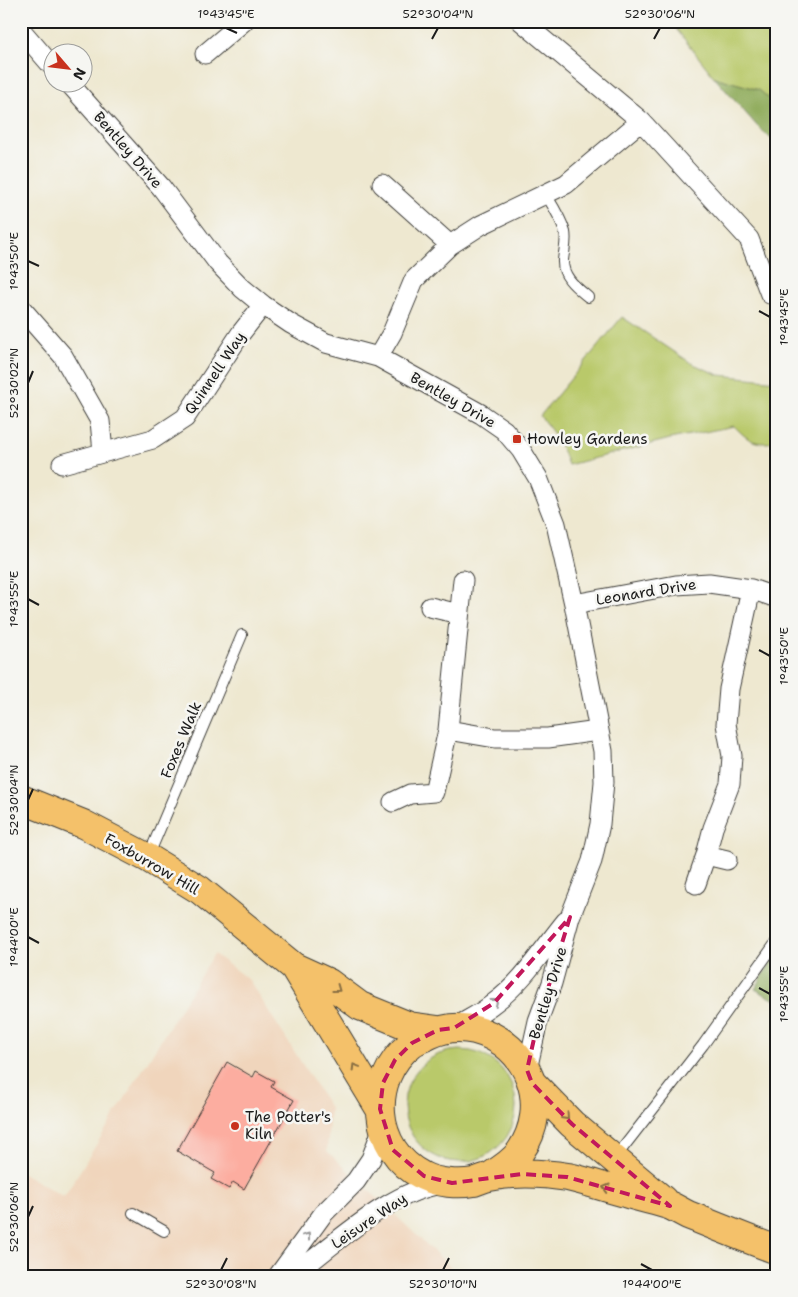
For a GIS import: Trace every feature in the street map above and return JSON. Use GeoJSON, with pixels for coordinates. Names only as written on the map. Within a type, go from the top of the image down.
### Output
{"type":"FeatureCollection","features":[{"type":"Feature","properties":{"kind":"highway","name":"Foxburrow Hill"},"geometry":{"type":"LineString","coordinates":[[21,799],[83,824],[148,858],[200,890],[294,967],[329,983],[360,1006],[409,1026],[446,1029]]}},
{"type":"Feature","properties":{"kind":"highway","name":"Foxburrow Hill"},"geometry":{"type":"LineString","coordinates":[[294,967],[381,1118]]}},
{"type":"Feature","properties":{"kind":"highway"},"geometry":{"type":"LineString","coordinates":[[670,1206],[572,1124],[529,1076],[517,1055],[501,1041],[486,1033],[467,1028],[446,1029],[412,1043],[395,1060],[383,1083],[381,1118],[393,1150],[406,1164],[424,1176],[452,1183],[472,1182],[489,1177],[522,1174],[567,1177],[670,1206],[745,1239],[777,1250]]}},
{"type":"Feature","properties":{"kind":"highway"},"geometry":{"type":"LineString","coordinates":[[489,1177],[506,1166],[519,1153],[531,1131],[535,1106],[529,1076]]}},
{"type":"Feature","properties":{"kind":"street"},"geometry":{"type":"LineString","coordinates":[[204,54],[244,21]]}},
{"type":"Feature","properties":{"kind":"street"},"geometry":{"type":"LineString","coordinates":[[521,21],[641,121],[749,239],[770,294]]}},
{"type":"Feature","properties":{"kind":"street"},"geometry":{"type":"LineString","coordinates":[[21,30],[42,54]]}},
{"type":"Feature","properties":{"kind":"street","name":"Bentley Drive"},"geometry":{"type":"LineString","coordinates":[[77,92],[160,187],[218,263],[242,288],[291,324],[326,343],[378,357],[481,414],[504,430],[521,450],[538,478],[556,524],[574,604],[603,751],[604,782],[600,824],[592,861],[570,916],[552,984],[538,1021],[529,1076]]}},
{"type":"Feature","properties":{"kind":"street"},"geometry":{"type":"LineString","coordinates":[[378,357],[392,333],[414,280],[450,245],[482,224],[566,184],[641,121]]}},
{"type":"Feature","properties":{"kind":"street"},"geometry":{"type":"LineString","coordinates":[[382,184],[450,245]]}},
{"type":"Feature","properties":{"kind":"street","name":"Quinnell Way"},"geometry":{"type":"LineString","coordinates":[[62,464],[153,439],[185,418],[241,333],[263,305]]}},
{"type":"Feature","properties":{"kind":"street"},"geometry":{"type":"LineString","coordinates":[[21,308],[63,356],[100,421],[104,452]]}},
{"type":"Feature","properties":{"kind":"street"},"geometry":{"type":"LineString","coordinates":[[393,802],[410,794],[434,792],[448,730],[463,580]]}},
{"type":"Feature","properties":{"kind":"street","name":"Leonard Drive"},"geometry":{"type":"LineString","coordinates":[[574,604],[676,585],[709,583],[752,589],[777,598]]}},
{"type":"Feature","properties":{"kind":"street"},"geometry":{"type":"LineString","coordinates":[[696,884],[713,828],[730,784],[732,756],[726,724],[729,688],[752,589]]}},
{"type":"Feature","properties":{"kind":"street"},"geometry":{"type":"LineString","coordinates":[[430,607],[459,614]]}},
{"type":"Feature","properties":{"kind":"street"},"geometry":{"type":"LineString","coordinates":[[448,730],[495,738],[548,738],[598,731]]}},
{"type":"Feature","properties":{"kind":"street"},"geometry":{"type":"LineString","coordinates":[[706,855],[727,860]]}},
{"type":"Feature","properties":{"kind":"street","name":"Bentley Drive"},"geometry":{"type":"LineString","coordinates":[[446,1029],[494,1003],[531,966],[570,916]]}},
{"type":"Feature","properties":{"kind":"street","name":"Leisure Way"},"geometry":{"type":"LineString","coordinates":[[278,1276],[323,1214],[356,1182],[371,1159],[381,1118]]}},
{"type":"Feature","properties":{"kind":"street","name":"Leisure Way"},"geometry":{"type":"LineString","coordinates":[[292,1276],[385,1207],[416,1190],[430,1185],[452,1183]]}},
{"type":"Feature","properties":{"kind":"lane"},"geometry":{"type":"LineString","coordinates":[[546,194],[559,216],[565,234],[564,269],[574,286],[588,297]]}},
{"type":"Feature","properties":{"kind":"lane","name":"Foxes Walk"},"geometry":{"type":"LineString","coordinates":[[148,858],[242,635]]}},
{"type":"Feature","properties":{"kind":"lane"},"geometry":{"type":"LineString","coordinates":[[614,1159],[703,1045],[777,941]]}},
{"type":"Feature","properties":{"kind":"lane"},"geometry":{"type":"LineString","coordinates":[[133,1213],[164,1231]]}},
{"type":"Feature","properties":{"kind":"highlighted area"},"geometry":{"type":"Polygon","coordinates":[[[570,917],[538,1021],[527,1070],[532,1083],[572,1124],[670,1206],[567,1177],[522,1174],[452,1183],[424,1176],[393,1150],[380,1109],[383,1083],[395,1060],[412,1043],[438,1030],[454,1028],[494,1003],[570,917]]]}},
{"type":"Feature","properties":{"kind":"shaded area"},"geometry":{"type":"Polygon","coordinates":[[[214,954],[249,980],[330,1108],[327,1151],[460,1276],[21,1276],[21,1172],[64,1197],[214,954]]]}},
{"type":"Feature","properties":{"kind":"green space"},"geometry":{"type":"Polygon","coordinates":[[[670,21],[777,21],[777,106],[759,90],[714,77],[670,21]]]}},
{"type":"Feature","properties":{"kind":"green space"},"geometry":{"type":"Polygon","coordinates":[[[714,77],[759,90],[777,105],[777,144],[758,127],[714,77]]]}},
{"type":"Feature","properties":{"kind":"green space"},"geometry":{"type":"Polygon","coordinates":[[[622,317],[691,363],[719,375],[777,381],[777,442],[763,443],[752,441],[734,426],[670,439],[568,465],[558,439],[540,416],[622,317]]]}},
{"type":"Feature","properties":{"kind":"green space"},"geometry":{"type":"Polygon","coordinates":[[[777,952],[777,1001],[755,989],[777,952]]]}},
{"type":"Feature","properties":{"kind":"green space"},"geometry":{"type":"Polygon","coordinates":[[[460,1050],[481,1054],[500,1066],[512,1085],[516,1106],[512,1127],[500,1146],[481,1158],[460,1162],[439,1158],[420,1146],[408,1127],[404,1106],[408,1085],[420,1066],[439,1054],[460,1050]]]}},
{"type":"Feature","properties":{"kind":"building","name":"The Potter's Kiln"},"geometry":{"type":"Polygon","coordinates":[[[227,1062],[253,1077],[256,1071],[274,1081],[271,1087],[294,1100],[244,1189],[233,1182],[229,1189],[211,1179],[215,1173],[177,1151],[227,1062]]]}},
{"type":"Feature","properties":{"kind":"place","name":"Howley Gardens"},"geometry":{"type":"Point","coordinates":[517,439]}},
{"type":"Feature","properties":{"kind":"place","name":"The Potter's Kiln"},"geometry":{"type":"Point","coordinates":[235,1126]}}]}
